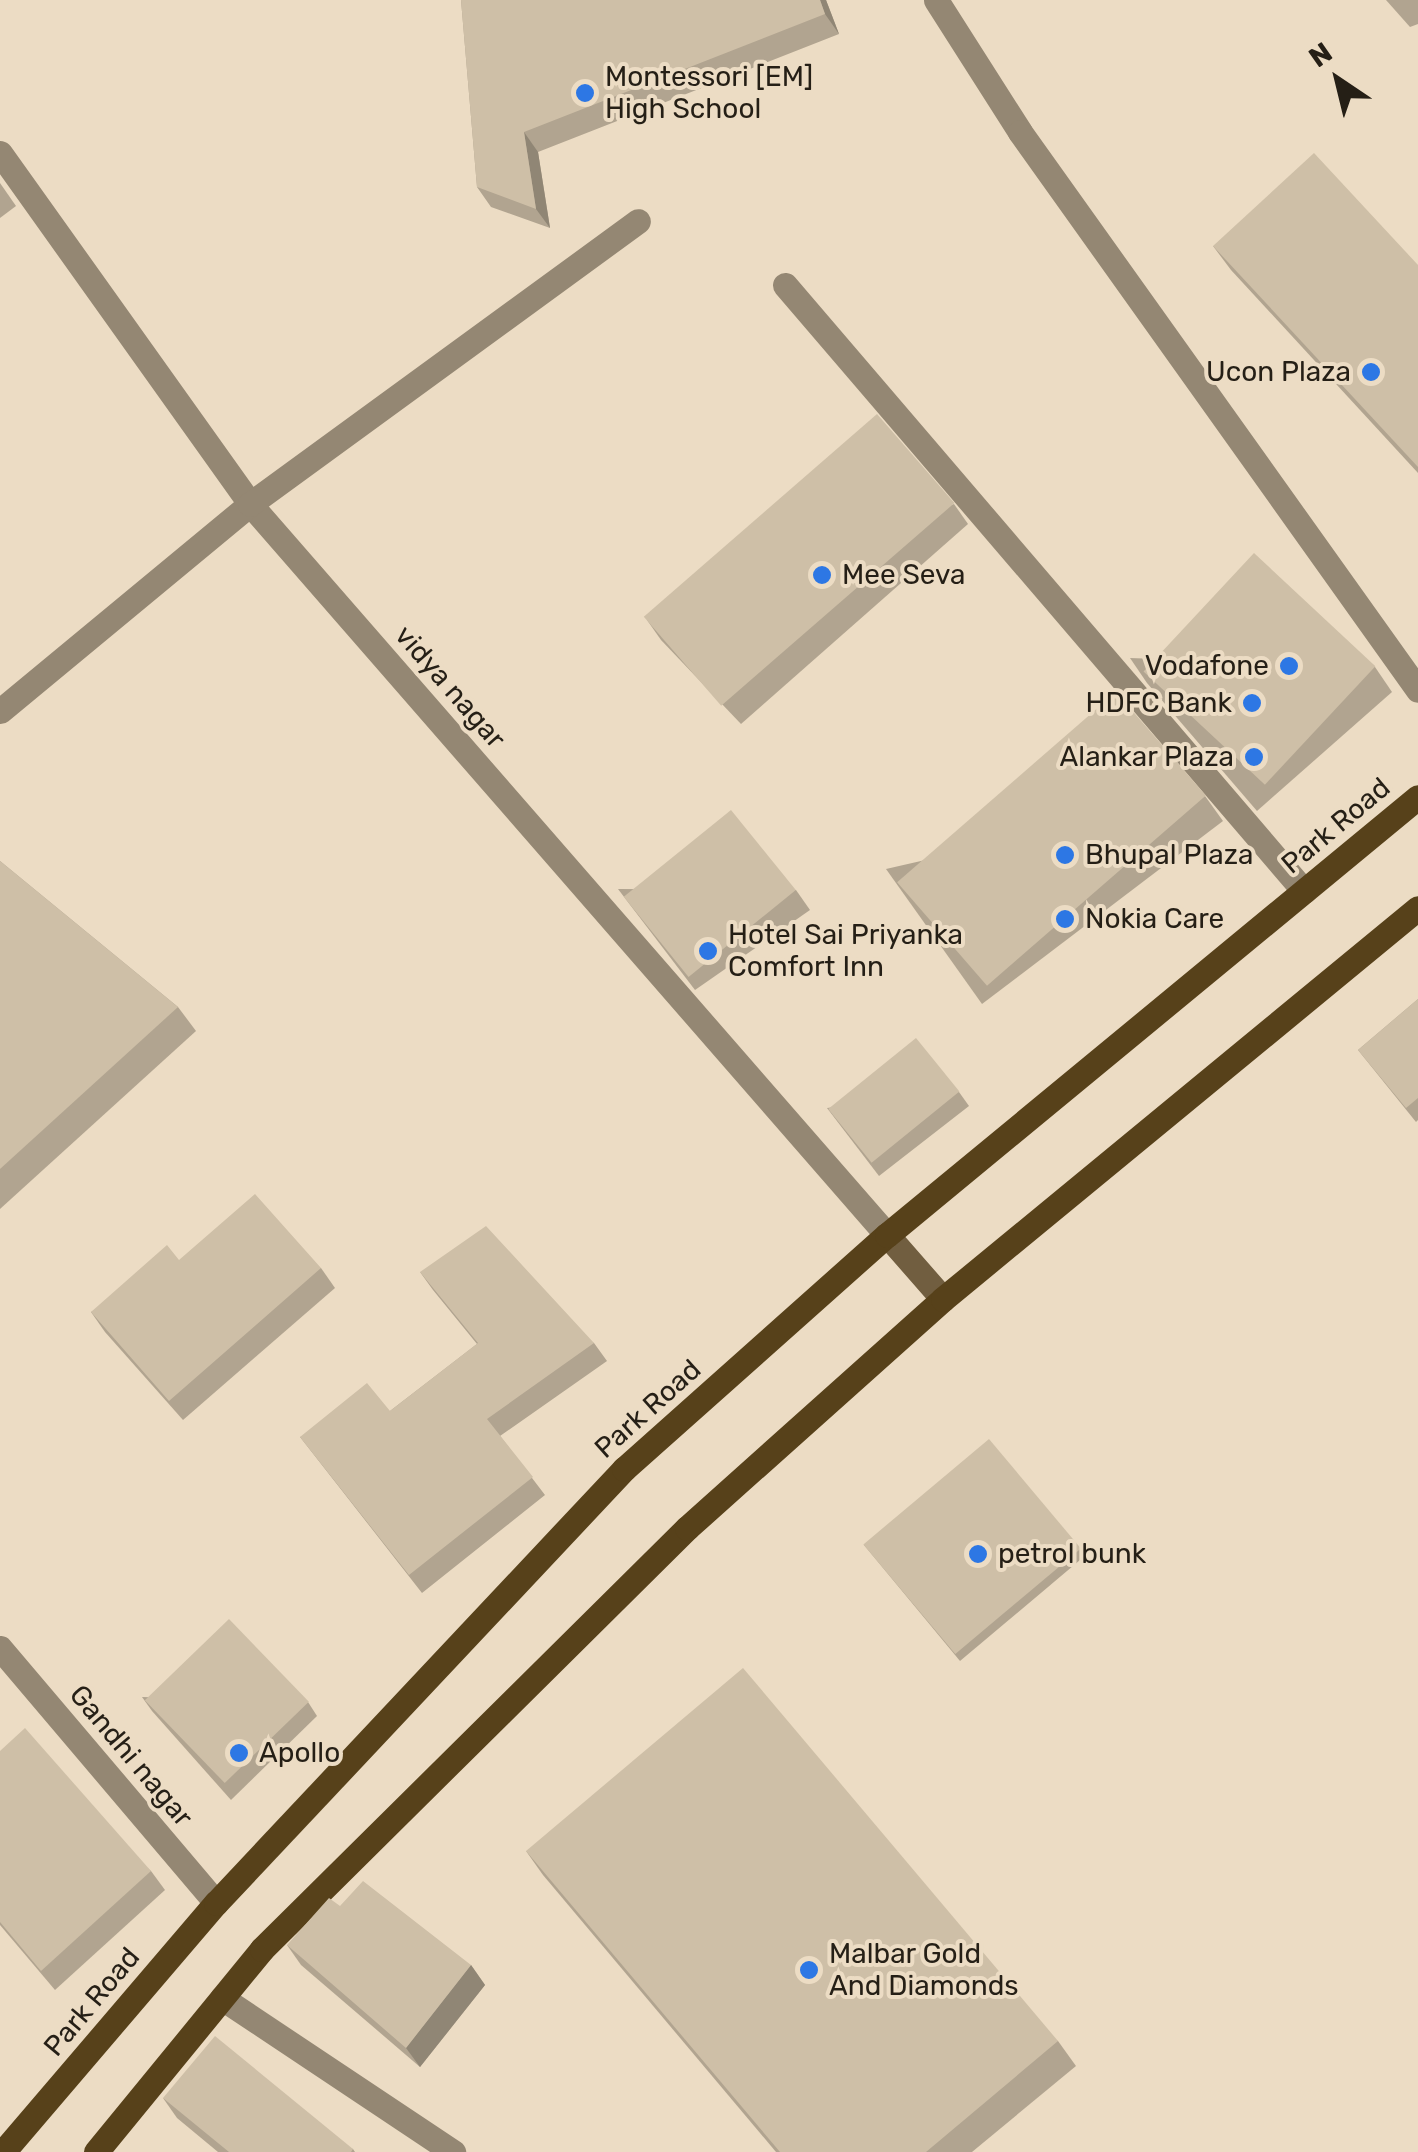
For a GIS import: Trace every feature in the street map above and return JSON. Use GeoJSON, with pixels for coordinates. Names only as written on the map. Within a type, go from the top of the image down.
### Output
{"type":"FeatureCollection","features":[{"type":"Feature","properties":{"kind":"main road","name":"Park Road"},"geometry":{"type":"LineString","coordinates":[[3,2152],[216,1903],[624,1469],[887,1236],[1418,797]]}},
{"type":"Feature","properties":{"kind":"main road"},"geometry":{"type":"LineString","coordinates":[[96,2152],[262,1950],[687,1528],[943,1299],[1418,908]]}},
{"type":"Feature","properties":{"kind":"main road"},"geometry":{"type":"LineString","coordinates":[[887,1236],[943,1299]]}},
{"type":"Feature","properties":{"kind":"street"},"geometry":{"type":"LineString","coordinates":[[936,0],[1020,132],[1418,690]]}},
{"type":"Feature","properties":{"kind":"street","name":"vidya nagar"},"geometry":{"type":"LineString","coordinates":[[0,153],[250,504],[887,1236]]}},
{"type":"Feature","properties":{"kind":"street"},"geometry":{"type":"LineString","coordinates":[[0,711],[250,504],[638,221]]}},
{"type":"Feature","properties":{"kind":"street"},"geometry":{"type":"LineString","coordinates":[[785,285],[1304,891]]}},
{"type":"Feature","properties":{"kind":"street","name":"Gandhi nagar"},"geometry":{"type":"LineString","coordinates":[[0,1648],[216,1903]]}},
{"type":"Feature","properties":{"kind":"street"},"geometry":{"type":"LineString","coordinates":[[222,1998],[453,2152]]}},
{"type":"Feature","properties":{"kind":"building","name":"Montessori [EM] High School"},"geometry":{"type":"Polygon","coordinates":[[[461,0],[820,0],[825,14],[524,132],[536,209],[477,187],[461,0]]]}},
{"type":"Feature","properties":{"kind":"building","name":"Ucon Plaza"},"geometry":{"type":"Polygon","coordinates":[[[1314,153],[1418,265],[1418,467],[1213,246],[1314,153]]]}},
{"type":"Feature","properties":{"kind":"building","name":"Mee Seva"},"geometry":{"type":"Polygon","coordinates":[[[877,414],[954,503],[721,706],[644,617],[877,414]]]}},
{"type":"Feature","properties":{"kind":"building","name":"Alankar Plaza"},"geometry":{"type":"Polygon","coordinates":[[[1254,553],[1375,666],[1265,785],[1144,671],[1254,553]]]}},
{"type":"Feature","properties":{"kind":"building","name":"Bhupal Plaza"},"geometry":{"type":"Polygon","coordinates":[[[1116,692],[1206,795],[987,986],[897,882],[1116,692]]]}},
{"type":"Feature","properties":{"kind":"building","name":"Hotel Sai Priyanka Comfort Inn"},"geometry":{"type":"Polygon","coordinates":[[[731,810],[796,890],[689,977],[624,897],[731,810]]]}},
{"type":"Feature","properties":{"kind":"building"},"geometry":{"type":"Polygon","coordinates":[[[0,861],[178,1007],[0,1169],[0,861]]]}},
{"type":"Feature","properties":{"kind":"building"},"geometry":{"type":"Polygon","coordinates":[[[1418,999],[1418,1098],[1406,1108],[1358,1050],[1418,999]]]}},
{"type":"Feature","properties":{"kind":"building"},"geometry":{"type":"Polygon","coordinates":[[[916,1038],[959,1092],[872,1163],[828,1109],[916,1038]]]}},
{"type":"Feature","properties":{"kind":"building"},"geometry":{"type":"Polygon","coordinates":[[[255,1194],[321,1268],[169,1401],[91,1312],[167,1245],[179,1260],[255,1194]]]}},
{"type":"Feature","properties":{"kind":"building"},"geometry":{"type":"Polygon","coordinates":[[[486,1226],[594,1343],[487,1419],[533,1477],[409,1575],[300,1437],[367,1383],[390,1411],[478,1343],[420,1272],[486,1226]]]}},
{"type":"Feature","properties":{"kind":"building","name":"petrol bunk"},"geometry":{"type":"Polygon","coordinates":[[[989,1439],[1081,1549],[955,1654],[863,1544],[989,1439]]]}},
{"type":"Feature","properties":{"kind":"building"},"geometry":{"type":"Polygon","coordinates":[[[229,1619],[309,1702],[225,1783],[145,1700],[229,1619]]]}},
{"type":"Feature","properties":{"kind":"building","name":"Malbar Gold And Diamonds"},"geometry":{"type":"Polygon","coordinates":[[[743,1668],[1058,2041],[926,2152],[780,2152],[526,1851],[743,1668]]]}},
{"type":"Feature","properties":{"kind":"building"},"geometry":{"type":"Polygon","coordinates":[[[25,1728],[151,1871],[41,1971],[0,1922],[0,1751],[25,1728]]]}},
{"type":"Feature","properties":{"kind":"building"},"geometry":{"type":"Polygon","coordinates":[[[363,1881],[471,1965],[406,2048],[287,1945],[329,1898],[340,1906],[363,1881]]]}},
{"type":"Feature","properties":{"kind":"building"},"geometry":{"type":"Polygon","coordinates":[[[215,2036],[353,2149],[351,2152],[229,2152],[163,2098],[215,2036]]]}},
{"type":"Feature","properties":{"kind":"place","name":"Montessori [EM] High School"},"geometry":{"type":"Point","coordinates":[585,93]}},
{"type":"Feature","properties":{"kind":"place","name":"Ucon Plaza"},"geometry":{"type":"Point","coordinates":[1371,372]}},
{"type":"Feature","properties":{"kind":"place","name":"Mee Seva"},"geometry":{"type":"Point","coordinates":[822,575]}},
{"type":"Feature","properties":{"kind":"place","name":"Vodafone"},"geometry":{"type":"Point","coordinates":[1289,666]}},
{"type":"Feature","properties":{"kind":"place","name":"HDFC Bank"},"geometry":{"type":"Point","coordinates":[1252,703]}},
{"type":"Feature","properties":{"kind":"place","name":"Alankar Plaza"},"geometry":{"type":"Point","coordinates":[1254,757]}},
{"type":"Feature","properties":{"kind":"place","name":"Bhupal Plaza"},"geometry":{"type":"Point","coordinates":[1065,855]}},
{"type":"Feature","properties":{"kind":"place","name":"Nokia Care"},"geometry":{"type":"Point","coordinates":[1065,919]}},
{"type":"Feature","properties":{"kind":"place","name":"Hotel Sai Priyanka Comfort Inn"},"geometry":{"type":"Point","coordinates":[708,951]}},
{"type":"Feature","properties":{"kind":"place","name":"petrol bunk"},"geometry":{"type":"Point","coordinates":[978,1554]}},
{"type":"Feature","properties":{"kind":"place","name":"Apollo"},"geometry":{"type":"Point","coordinates":[239,1753]}},
{"type":"Feature","properties":{"kind":"place","name":"Malbar Gold And Diamonds"},"geometry":{"type":"Point","coordinates":[809,1970]}}]}
